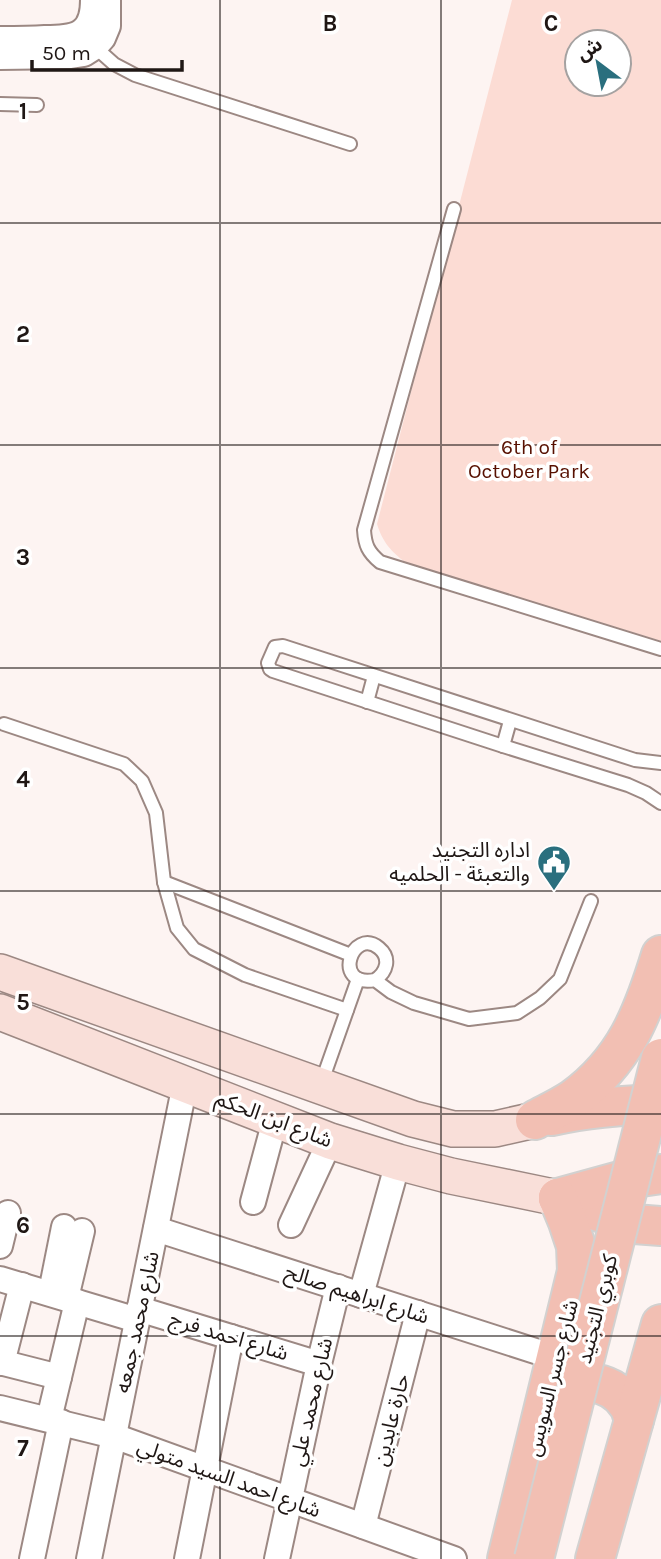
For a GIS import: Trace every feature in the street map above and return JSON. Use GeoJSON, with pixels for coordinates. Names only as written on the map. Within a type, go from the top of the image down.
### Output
{"type":"FeatureCollection","features":[{"type":"Feature","properties":{"kind":"main road"},"geometry":{"type":"LineString","coordinates":[[535,1120],[572,1099],[605,1071],[630,1037],[648,999],[661,955]]}},
{"type":"Feature","properties":{"kind":"main road"},"geometry":{"type":"LineString","coordinates":[[0,972],[413,1119],[453,1129],[495,1129],[576,1111],[661,1104]]}},
{"type":"Feature","properties":{"kind":"main road","name":"شارع ابن الحكم"},"geometry":{"type":"LineString","coordinates":[[0,1012],[330,1141],[398,1162],[558,1198]]}},
{"type":"Feature","properties":{"kind":"main road","name":"كوبري التجنيد"},"geometry":{"type":"LineString","coordinates":[[534,1559],[661,1058]]}},
{"type":"Feature","properties":{"kind":"main road","name":"كوبري التجنيد"},"geometry":{"type":"LineString","coordinates":[[559,1559],[661,1149]]}},
{"type":"Feature","properties":{"kind":"main road"},"geometry":{"type":"LineString","coordinates":[[558,1198],[627,1179],[661,1174]]}},
{"type":"Feature","properties":{"kind":"main road"},"geometry":{"type":"LineString","coordinates":[[558,1198],[634,1224],[661,1226]]}},
{"type":"Feature","properties":{"kind":"main road","name":"شارع جسر السويس"},"geometry":{"type":"LineString","coordinates":[[507,1559],[578,1271],[576,1246],[558,1198]]}},
{"type":"Feature","properties":{"kind":"main road"},"geometry":{"type":"LineString","coordinates":[[595,1559],[661,1324]]}},
{"type":"Feature","properties":{"kind":"main road"},"geometry":{"type":"LineString","coordinates":[[546,1403],[557,1392],[572,1384],[588,1382],[603,1385],[617,1393],[628,1405],[634,1420]]}},
{"type":"Feature","properties":{"kind":"street"},"geometry":{"type":"LineString","coordinates":[[0,57],[84,54],[89,39],[93,0]]}},
{"type":"Feature","properties":{"kind":"street"},"geometry":{"type":"LineString","coordinates":[[0,39],[75,36],[103,38],[108,26],[108,0]]}},
{"type":"Feature","properties":{"kind":"street","name":"شارع محمد جمعه"},"geometry":{"type":"LineString","coordinates":[[89,1559],[185,1084]]}},
{"type":"Feature","properties":{"kind":"street"},"geometry":{"type":"LineString","coordinates":[[253,1202],[275,1120]]}},
{"type":"Feature","properties":{"kind":"street"},"geometry":{"type":"LineString","coordinates":[[291,1225],[330,1141]]}},
{"type":"Feature","properties":{"kind":"street","name":"شارع محمد علي"},"geometry":{"type":"LineString","coordinates":[[277,1559],[318,1364],[398,1162]]}},
{"type":"Feature","properties":{"kind":"street"},"geometry":{"type":"LineString","coordinates":[[0,1246],[8,1213]]}},
{"type":"Feature","properties":{"kind":"street"},"geometry":{"type":"LineString","coordinates":[[32,1559],[55,1421],[73,1229]]}},
{"type":"Feature","properties":{"kind":"street","name":"شارع ابراهيم صالح"},"geometry":{"type":"LineString","coordinates":[[156,1229],[557,1358]]}},
{"type":"Feature","properties":{"kind":"street"},"geometry":{"type":"LineString","coordinates":[[11,1282],[1,1363],[59,1377]]}},
{"type":"Feature","properties":{"kind":"street","name":"شارع احمد فرج"},"geometry":{"type":"LineString","coordinates":[[11,1282],[65,1298],[231,1337],[318,1364]]}},
{"type":"Feature","properties":{"kind":"street","name":"حارة عابدين"},"geometry":{"type":"LineString","coordinates":[[363,1526],[418,1313]]}},
{"type":"Feature","properties":{"kind":"street"},"geometry":{"type":"LineString","coordinates":[[187,1559],[231,1337]]}},
{"type":"Feature","properties":{"kind":"street","name":"شارع احمد السيد متولي"},"geometry":{"type":"LineString","coordinates":[[0,1408],[114,1436],[454,1559]]}},
{"type":"Feature","properties":{"kind":"lane"},"geometry":{"type":"LineString","coordinates":[[89,39],[114,64],[135,75],[350,144]]}},
{"type":"Feature","properties":{"kind":"lane"},"geometry":{"type":"LineString","coordinates":[[0,104],[37,105]]}},
{"type":"Feature","properties":{"kind":"lane"},"geometry":{"type":"LineString","coordinates":[[454,209],[364,530],[370,554],[380,562],[661,649]]}},
{"type":"Feature","properties":{"kind":"lane"},"geometry":{"type":"LineString","coordinates":[[661,763],[635,760],[283,646],[275,647],[268,663],[273,671],[628,785],[661,803]]}},
{"type":"Feature","properties":{"kind":"lane"},"geometry":{"type":"LineString","coordinates":[[366,702],[374,676]]}},
{"type":"Feature","properties":{"kind":"lane"},"geometry":{"type":"LineString","coordinates":[[503,746],[510,721]]}},
{"type":"Feature","properties":{"kind":"lane"},"geometry":{"type":"LineString","coordinates":[[4,724],[124,764],[142,781],[156,813],[164,882],[177,928],[194,949],[245,975],[347,1010]]}},
{"type":"Feature","properties":{"kind":"lane"},"geometry":{"type":"LineString","coordinates":[[164,882],[351,954]]}},
{"type":"Feature","properties":{"kind":"lane"},"geometry":{"type":"LineString","coordinates":[[375,980],[391,992],[414,1003],[469,1018],[517,1013],[540,998],[559,979],[591,901]]}},
{"type":"Feature","properties":{"kind":"lane"},"geometry":{"type":"LineString","coordinates":[[365,944],[382,950],[386,958],[383,975],[366,982],[358,979],[351,972],[351,954],[365,944]]}},
{"type":"Feature","properties":{"kind":"lane"},"geometry":{"type":"LineString","coordinates":[[321,1086],[358,979]]}},
{"type":"Feature","properties":{"kind":"green space","name":"6th of October Park"},"geometry":{"type":"Polygon","coordinates":[[[512,0],[661,0],[661,641],[406,563],[388,546],[377,524],[512,0]]]}},
{"type":"Feature","properties":{"kind":"place","name":"اداره التجنيد والتعبئة - الحلميه"},"geometry":{"type":"Point","coordinates":[554,892]}}]}
